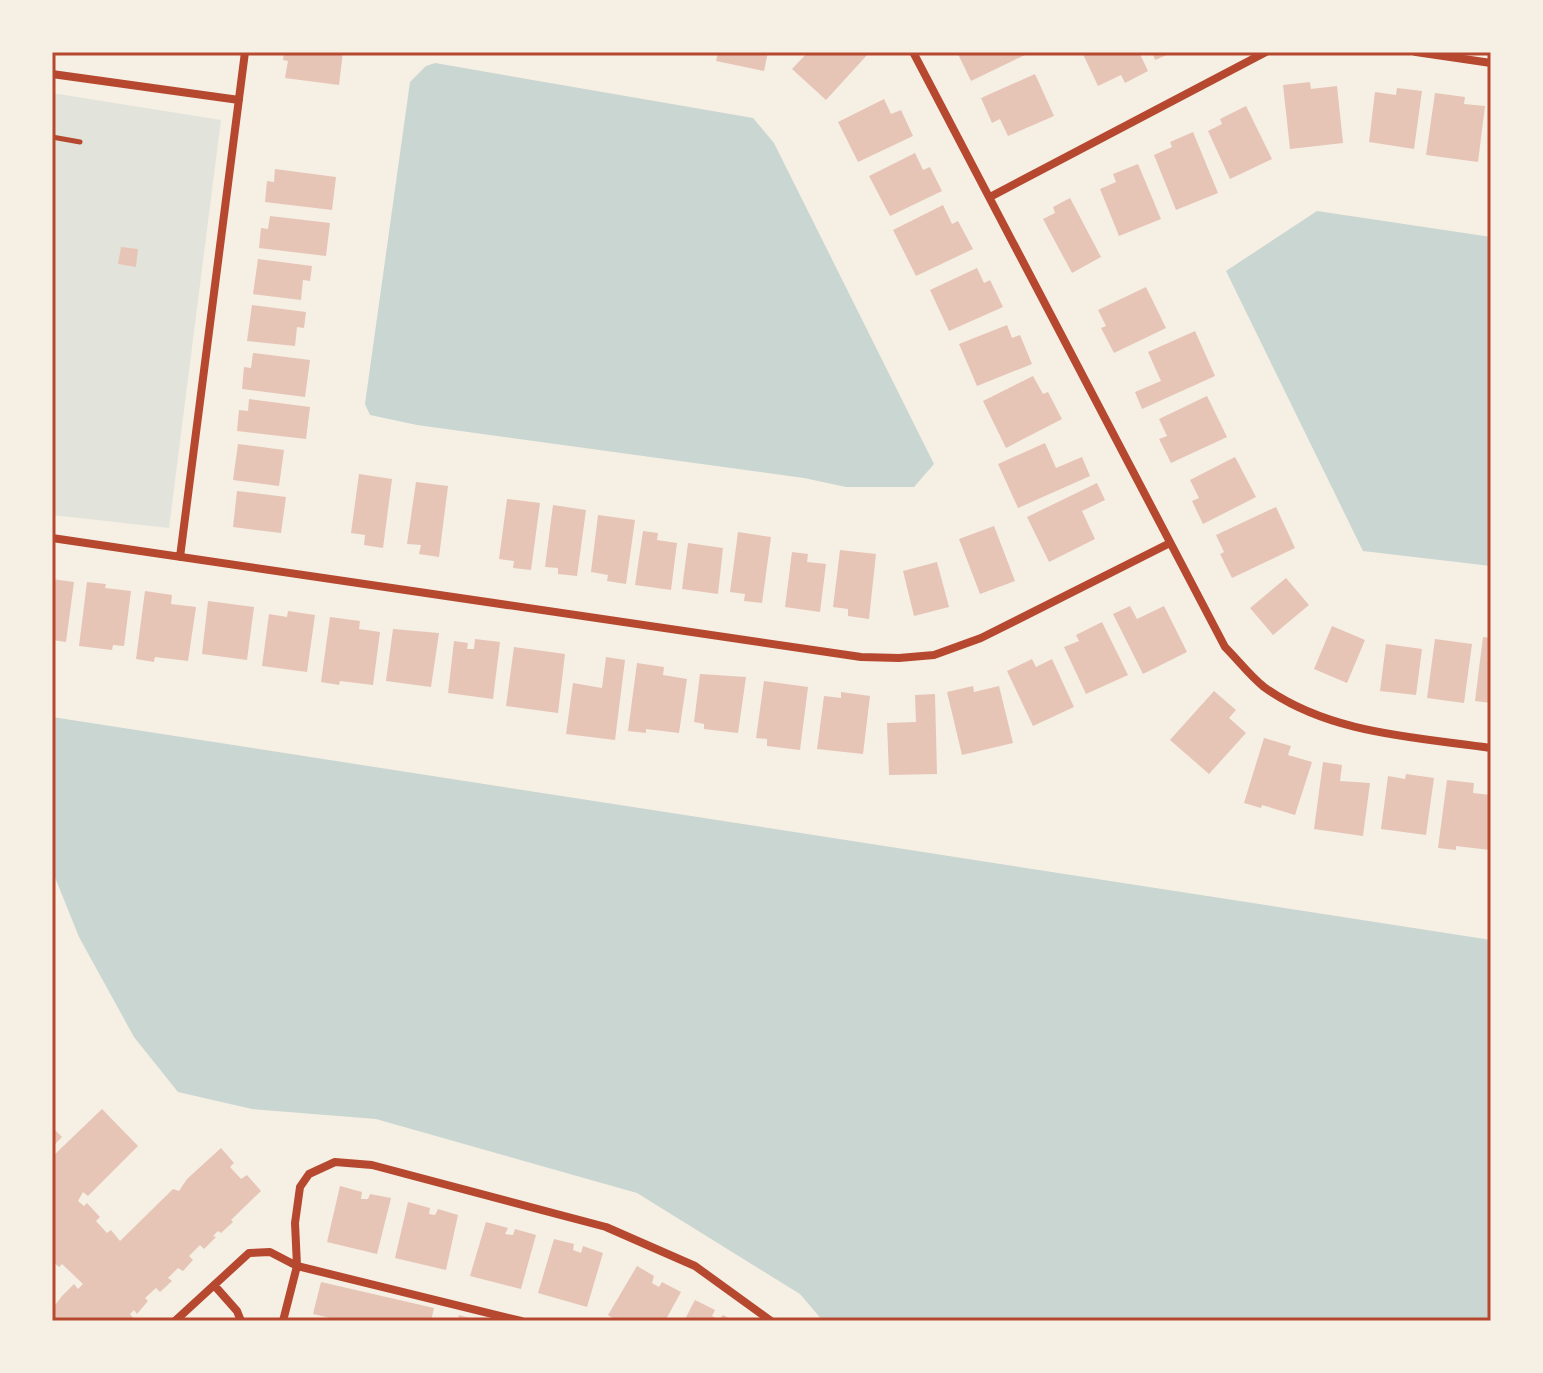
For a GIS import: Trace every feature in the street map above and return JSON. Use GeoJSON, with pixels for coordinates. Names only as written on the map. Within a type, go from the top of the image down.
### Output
{"type":"FeatureCollection","features":[{"type":"Feature","properties":{"kind":"street"},"geometry":{"type":"LineString","coordinates":[[180,557],[245,52]]}},
{"type":"Feature","properties":{"kind":"street"},"geometry":{"type":"LineString","coordinates":[[913,52],[1225,647],[1264,686],[1306,711],[1358,728],[1491,748]]}},
{"type":"Feature","properties":{"kind":"street"},"geometry":{"type":"LineString","coordinates":[[990,197],[1266,52]]}},
{"type":"Feature","properties":{"kind":"street"},"geometry":{"type":"LineString","coordinates":[[1416,52],[1491,63]]}},
{"type":"Feature","properties":{"kind":"street"},"geometry":{"type":"LineString","coordinates":[[52,74],[239,100]]}},
{"type":"Feature","properties":{"kind":"street"},"geometry":{"type":"LineString","coordinates":[[52,538],[861,657],[899,658],[934,655],[981,638],[1170,543]]}},
{"type":"Feature","properties":{"kind":"street"},"geometry":{"type":"LineString","coordinates":[[283,1321],[297,1266],[295,1223],[300,1187],[309,1174],[335,1162],[372,1165],[606,1227],[695,1266],[771,1321]]}},
{"type":"Feature","properties":{"kind":"street"},"geometry":{"type":"LineString","coordinates":[[175,1321],[249,1253],[270,1252],[297,1266],[521,1321]]}},
{"type":"Feature","properties":{"kind":"street"},"geometry":{"type":"LineString","coordinates":[[214,1285],[237,1311],[241,1321]]}},
{"type":"Feature","properties":{"kind":"lane"},"geometry":{"type":"LineString","coordinates":[[52,137],[80,142]]}},
{"type":"Feature","properties":{"kind":"shaded area"},"geometry":{"type":"Polygon","coordinates":[[[435,63],[753,118],[774,143],[934,464],[914,487],[846,487],[804,478],[417,425],[370,415],[365,404],[410,82],[426,66],[435,63]]]}},
{"type":"Feature","properties":{"kind":"shaded area"},"geometry":{"type":"Polygon","coordinates":[[[52,93],[221,120],[169,528],[52,515],[52,93]]]}},
{"type":"Feature","properties":{"kind":"shaded area"},"geometry":{"type":"Polygon","coordinates":[[[1317,211],[1491,237],[1491,566],[1363,551],[1226,271],[1317,211]]]}},
{"type":"Feature","properties":{"kind":"shaded area"},"geometry":{"type":"Polygon","coordinates":[[[52,717],[1491,940],[1491,1321],[823,1321],[800,1294],[637,1193],[376,1119],[252,1109],[178,1092],[134,1037],[79,937],[52,870],[52,717]]]}},
{"type":"Feature","properties":{"kind":"building"},"geometry":{"type":"Polygon","coordinates":[[[284,52],[343,52],[339,85],[285,78],[288,61],[283,60],[284,52]]]}},
{"type":"Feature","properties":{"kind":"building"},"geometry":{"type":"Polygon","coordinates":[[[718,52],[768,52],[764,71],[716,61],[718,52]]]}},
{"type":"Feature","properties":{"kind":"building"},"geometry":{"type":"Polygon","coordinates":[[[808,52],[868,54],[826,100],[792,69],[808,52]]]}},
{"type":"Feature","properties":{"kind":"building"},"geometry":{"type":"Polygon","coordinates":[[[1082,52],[1139,52],[1148,71],[1125,83],[1121,75],[1098,86],[1082,52]]]}},
{"type":"Feature","properties":{"kind":"building"},"geometry":{"type":"Polygon","coordinates":[[[1152,52],[1174,52],[1155,60],[1152,52]]]}},
{"type":"Feature","properties":{"kind":"building"},"geometry":{"type":"Polygon","coordinates":[[[958,54],[1027,54],[971,81],[958,54]]]}},
{"type":"Feature","properties":{"kind":"building"},"geometry":{"type":"Polygon","coordinates":[[[1035,74],[1054,116],[1008,136],[1000,119],[992,123],[981,98],[1035,74]]]}},
{"type":"Feature","properties":{"kind":"building"},"geometry":{"type":"Polygon","coordinates":[[[1310,82],[1311,89],[1337,86],[1343,143],[1290,149],[1283,85],[1310,82]]]}},
{"type":"Feature","properties":{"kind":"building"},"geometry":{"type":"Polygon","coordinates":[[[1397,88],[1422,91],[1414,149],[1369,142],[1375,92],[1396,95],[1397,88]]]}},
{"type":"Feature","properties":{"kind":"building"},"geometry":{"type":"Polygon","coordinates":[[[1435,93],[1465,97],[1464,104],[1485,106],[1478,162],[1426,155],[1435,93]]]}},
{"type":"Feature","properties":{"kind":"building"},"geometry":{"type":"Polygon","coordinates":[[[884,99],[891,114],[901,110],[913,136],[858,162],[838,122],[884,99]]]}},
{"type":"Feature","properties":{"kind":"building"},"geometry":{"type":"Polygon","coordinates":[[[1246,106],[1272,159],[1230,179],[1208,131],[1222,124],[1220,119],[1246,106]]]}},
{"type":"Feature","properties":{"kind":"building"},"geometry":{"type":"Polygon","coordinates":[[[1193,132],[1218,193],[1176,210],[1154,155],[1172,147],[1170,142],[1193,132]]]}},
{"type":"Feature","properties":{"kind":"building"},"geometry":{"type":"Polygon","coordinates":[[[915,153],[923,170],[930,167],[942,191],[890,216],[869,176],[915,153]]]}},
{"type":"Feature","properties":{"kind":"building"},"geometry":{"type":"Polygon","coordinates":[[[1138,164],[1161,219],[1119,236],[1100,189],[1116,182],[1113,174],[1138,164]]]}},
{"type":"Feature","properties":{"kind":"building"},"geometry":{"type":"Polygon","coordinates":[[[275,169],[336,177],[332,210],[265,202],[267,181],[274,182],[275,169]]]}},
{"type":"Feature","properties":{"kind":"building"},"geometry":{"type":"Polygon","coordinates":[[[1070,198],[1101,257],[1072,273],[1043,219],[1055,213],[1053,207],[1070,198]]]}},
{"type":"Feature","properties":{"kind":"building"},"geometry":{"type":"Polygon","coordinates":[[[943,205],[952,224],[958,221],[973,249],[916,276],[893,230],[943,205]]]}},
{"type":"Feature","properties":{"kind":"building"},"geometry":{"type":"Polygon","coordinates":[[[270,216],[330,223],[326,256],[259,248],[261,228],[268,229],[270,216]]]}},
{"type":"Feature","properties":{"kind":"building"},"geometry":{"type":"Polygon","coordinates":[[[121,247],[138,249],[136,267],[118,264],[121,247]]]}},
{"type":"Feature","properties":{"kind":"building"},"geometry":{"type":"Polygon","coordinates":[[[258,259],[312,266],[310,281],[303,280],[301,300],[253,294],[258,259]]]}},
{"type":"Feature","properties":{"kind":"building"},"geometry":{"type":"Polygon","coordinates":[[[977,268],[984,283],[990,280],[1003,307],[949,331],[930,290],[977,268]]]}},
{"type":"Feature","properties":{"kind":"building"},"geometry":{"type":"Polygon","coordinates":[[[1146,287],[1166,328],[1114,353],[1101,328],[1106,326],[1098,310],[1146,287]]]}},
{"type":"Feature","properties":{"kind":"building"},"geometry":{"type":"Polygon","coordinates":[[[252,305],[306,312],[304,328],[297,327],[295,346],[247,341],[252,305]]]}},
{"type":"Feature","properties":{"kind":"building"},"geometry":{"type":"Polygon","coordinates":[[[1007,325],[1012,338],[1020,335],[1032,364],[977,386],[959,344],[1007,325]]]}},
{"type":"Feature","properties":{"kind":"building"},"geometry":{"type":"Polygon","coordinates":[[[1195,331],[1215,376],[1142,409],[1135,392],[1161,381],[1148,352],[1195,331]]]}},
{"type":"Feature","properties":{"kind":"building"},"geometry":{"type":"Polygon","coordinates":[[[253,353],[310,360],[305,397],[242,389],[244,367],[251,368],[253,353]]]}},
{"type":"Feature","properties":{"kind":"building"},"geometry":{"type":"Polygon","coordinates":[[[1033,376],[1043,394],[1048,392],[1062,419],[1006,448],[983,401],[1033,376]]]}},
{"type":"Feature","properties":{"kind":"building"},"geometry":{"type":"Polygon","coordinates":[[[1207,396],[1227,437],[1171,463],[1159,439],[1167,436],[1159,419],[1207,396]]]}},
{"type":"Feature","properties":{"kind":"building"},"geometry":{"type":"Polygon","coordinates":[[[249,399],[310,407],[306,439],[237,431],[239,410],[248,411],[249,399]]]}},
{"type":"Feature","properties":{"kind":"building"},"geometry":{"type":"Polygon","coordinates":[[[1045,443],[1056,468],[1082,457],[1090,476],[1018,508],[998,464],[1045,443]]]}},
{"type":"Feature","properties":{"kind":"building"},"geometry":{"type":"Polygon","coordinates":[[[238,444],[284,450],[279,486],[233,480],[238,444]]]}},
{"type":"Feature","properties":{"kind":"building"},"geometry":{"type":"Polygon","coordinates":[[[1235,457],[1256,497],[1203,524],[1192,501],[1199,498],[1190,480],[1235,457]]]}},
{"type":"Feature","properties":{"kind":"building"},"geometry":{"type":"Polygon","coordinates":[[[359,474],[392,479],[383,548],[364,545],[365,535],[351,533],[359,474]]]}},
{"type":"Feature","properties":{"kind":"building"},"geometry":{"type":"Polygon","coordinates":[[[416,482],[448,486],[439,557],[419,554],[421,545],[407,544],[416,482]]]}},
{"type":"Feature","properties":{"kind":"building"},"geometry":{"type":"Polygon","coordinates":[[[1097,483],[1105,500],[1082,511],[1095,539],[1049,562],[1027,517],[1097,483]]]}},
{"type":"Feature","properties":{"kind":"building"},"geometry":{"type":"Polygon","coordinates":[[[237,491],[286,497],[281,533],[233,527],[237,491]]]}},
{"type":"Feature","properties":{"kind":"building"},"geometry":{"type":"Polygon","coordinates":[[[507,499],[540,503],[531,570],[513,568],[514,561],[499,559],[507,499]]]}},
{"type":"Feature","properties":{"kind":"building"},"geometry":{"type":"Polygon","coordinates":[[[553,505],[586,510],[577,576],[558,574],[558,568],[545,567],[553,505]]]}},
{"type":"Feature","properties":{"kind":"building"},"geometry":{"type":"Polygon","coordinates":[[[1276,507],[1295,548],[1232,578],[1220,554],[1224,552],[1216,535],[1276,507]]]}},
{"type":"Feature","properties":{"kind":"building"},"geometry":{"type":"Polygon","coordinates":[[[598,515],[635,520],[626,584],[607,581],[608,575],[591,572],[598,515]]]}},
{"type":"Feature","properties":{"kind":"building"},"geometry":{"type":"Polygon","coordinates":[[[994,526],[1015,581],[980,594],[959,539],[994,526]]]}},
{"type":"Feature","properties":{"kind":"building"},"geometry":{"type":"Polygon","coordinates":[[[643,531],[658,533],[657,540],[677,543],[671,590],[635,585],[643,531]]]}},
{"type":"Feature","properties":{"kind":"building"},"geometry":{"type":"Polygon","coordinates":[[[738,532],[771,537],[762,603],[744,601],[745,594],[730,592],[738,532]]]}},
{"type":"Feature","properties":{"kind":"building"},"geometry":{"type":"Polygon","coordinates":[[[688,543],[723,548],[718,594],[682,589],[688,543]]]}},
{"type":"Feature","properties":{"kind":"building"},"geometry":{"type":"Polygon","coordinates":[[[840,550],[876,554],[869,619],[848,616],[848,609],[833,607],[840,550]]]}},
{"type":"Feature","properties":{"kind":"building"},"geometry":{"type":"Polygon","coordinates":[[[792,552],[808,554],[807,562],[826,564],[820,612],[785,607],[792,552]]]}},
{"type":"Feature","properties":{"kind":"building"},"geometry":{"type":"Polygon","coordinates":[[[937,562],[949,607],[914,616],[903,571],[937,562]]]}},
{"type":"Feature","properties":{"kind":"building"},"geometry":{"type":"Polygon","coordinates":[[[1286,578],[1309,605],[1273,635],[1250,608],[1286,578]]]}},
{"type":"Feature","properties":{"kind":"building"},"geometry":{"type":"Polygon","coordinates":[[[52,579],[74,582],[66,642],[52,640],[52,579]]]}},
{"type":"Feature","properties":{"kind":"building"},"geometry":{"type":"Polygon","coordinates":[[[87,582],[131,591],[124,646],[113,645],[112,650],[79,646],[87,582]]]}},
{"type":"Feature","properties":{"kind":"building"},"geometry":{"type":"Polygon","coordinates":[[[145,591],[172,595],[171,604],[196,607],[188,661],[155,657],[154,662],[136,659],[145,591]]]}},
{"type":"Feature","properties":{"kind":"building"},"geometry":{"type":"Polygon","coordinates":[[[208,601],[254,607],[247,660],[202,654],[208,601]]]}},
{"type":"Feature","properties":{"kind":"building"},"geometry":{"type":"Polygon","coordinates":[[[1130,606],[1137,619],[1164,606],[1187,652],[1143,674],[1113,614],[1130,606]]]}},
{"type":"Feature","properties":{"kind":"building"},"geometry":{"type":"Polygon","coordinates":[[[288,611],[315,615],[307,672],[262,666],[269,614],[287,617],[288,611]]]}},
{"type":"Feature","properties":{"kind":"building"},"geometry":{"type":"Polygon","coordinates":[[[330,617],[360,621],[359,629],[380,632],[373,685],[321,682],[330,617]]]}},
{"type":"Feature","properties":{"kind":"building"},"geometry":{"type":"Polygon","coordinates":[[[1102,622],[1128,675],[1086,694],[1064,647],[1079,641],[1076,635],[1102,622]]]}},
{"type":"Feature","properties":{"kind":"building"},"geometry":{"type":"Polygon","coordinates":[[[1332,626],[1365,640],[1347,683],[1314,669],[1332,626]]]}},
{"type":"Feature","properties":{"kind":"building"},"geometry":{"type":"Polygon","coordinates":[[[393,629],[439,633],[431,687],[386,681],[393,629]]]}},
{"type":"Feature","properties":{"kind":"building"},"geometry":{"type":"Polygon","coordinates":[[[1483,637],[1491,638],[1491,703],[1475,701],[1483,637]]]}},
{"type":"Feature","properties":{"kind":"building"},"geometry":{"type":"Polygon","coordinates":[[[475,639],[500,642],[493,699],[448,693],[454,641],[468,643],[467,649],[474,649],[475,639]]]}},
{"type":"Feature","properties":{"kind":"building"},"geometry":{"type":"Polygon","coordinates":[[[1435,639],[1472,644],[1464,703],[1427,698],[1435,639]]]}},
{"type":"Feature","properties":{"kind":"building"},"geometry":{"type":"Polygon","coordinates":[[[1386,644],[1422,649],[1416,695],[1380,691],[1386,644]]]}},
{"type":"Feature","properties":{"kind":"building"},"geometry":{"type":"Polygon","coordinates":[[[514,647],[565,654],[558,713],[506,706],[514,647]]]}},
{"type":"Feature","properties":{"kind":"building"},"geometry":{"type":"Polygon","coordinates":[[[606,657],[625,660],[615,740],[566,734],[573,683],[602,688],[606,657]]]}},
{"type":"Feature","properties":{"kind":"building"},"geometry":{"type":"Polygon","coordinates":[[[1032,659],[1036,667],[1052,659],[1074,707],[1033,726],[1007,671],[1032,659]]]}},
{"type":"Feature","properties":{"kind":"building"},"geometry":{"type":"Polygon","coordinates":[[[637,663],[664,667],[663,675],[687,679],[679,733],[646,729],[646,733],[628,731],[637,663]]]}},
{"type":"Feature","properties":{"kind":"building"},"geometry":{"type":"Polygon","coordinates":[[[700,674],[746,677],[738,733],[704,729],[704,724],[694,722],[700,674]]]}},
{"type":"Feature","properties":{"kind":"building"},"geometry":{"type":"Polygon","coordinates":[[[764,681],[808,687],[800,750],[767,746],[767,739],[756,738],[764,681]]]}},
{"type":"Feature","properties":{"kind":"building"},"geometry":{"type":"Polygon","coordinates":[[[973,686],[974,692],[999,686],[1013,743],[962,755],[947,692],[973,686]]]}},
{"type":"Feature","properties":{"kind":"building"},"geometry":{"type":"Polygon","coordinates":[[[1214,691],[1236,710],[1229,718],[1246,733],[1209,774],[1170,740],[1214,691]]]}},
{"type":"Feature","properties":{"kind":"building"},"geometry":{"type":"Polygon","coordinates":[[[841,692],[870,696],[863,754],[817,749],[824,696],[841,698],[841,692]]]}},
{"type":"Feature","properties":{"kind":"building"},"geometry":{"type":"Polygon","coordinates":[[[935,694],[937,774],[889,775],[887,723],[916,722],[915,695],[935,694]]]}},
{"type":"Feature","properties":{"kind":"building"},"geometry":{"type":"Polygon","coordinates":[[[1264,738],[1291,746],[1288,755],[1312,762],[1295,815],[1244,803],[1264,738]]]}},
{"type":"Feature","properties":{"kind":"building"},"geometry":{"type":"Polygon","coordinates":[[[1323,762],[1342,765],[1340,781],[1370,783],[1363,836],[1314,829],[1323,762]]]}},
{"type":"Feature","properties":{"kind":"building"},"geometry":{"type":"Polygon","coordinates":[[[1406,774],[1434,778],[1426,835],[1381,829],[1388,776],[1405,779],[1406,774]]]}},
{"type":"Feature","properties":{"kind":"building"},"geometry":{"type":"Polygon","coordinates":[[[1447,780],[1474,783],[1473,793],[1491,795],[1490,850],[1456,846],[1456,850],[1438,848],[1447,780]]]}},
{"type":"Feature","properties":{"kind":"building"},"geometry":{"type":"Polygon","coordinates":[[[102,1109],[138,1146],[88,1196],[83,1192],[78,1201],[84,1206],[87,1203],[100,1217],[96,1221],[107,1233],[111,1230],[120,1241],[173,1189],[179,1191],[187,1179],[221,1148],[234,1163],[230,1167],[241,1179],[247,1175],[261,1191],[231,1220],[233,1222],[213,1236],[216,1237],[204,1249],[200,1245],[189,1256],[193,1260],[183,1271],[178,1268],[168,1278],[172,1281],[160,1292],[156,1288],[145,1298],[148,1301],[137,1314],[134,1310],[130,1314],[133,1318],[130,1321],[52,1321],[52,1309],[62,1296],[74,1284],[78,1289],[83,1284],[62,1264],[59,1267],[52,1261],[52,1157],[102,1109]]]}},
{"type":"Feature","properties":{"kind":"building"},"geometry":{"type":"Polygon","coordinates":[[[52,1127],[62,1137],[52,1147],[52,1127]]]}},
{"type":"Feature","properties":{"kind":"building"},"geometry":{"type":"Polygon","coordinates":[[[340,1186],[362,1192],[361,1199],[368,1199],[370,1194],[391,1198],[377,1254],[327,1242],[340,1186]]]}},
{"type":"Feature","properties":{"kind":"building"},"geometry":{"type":"Polygon","coordinates":[[[408,1202],[430,1208],[429,1214],[435,1215],[438,1209],[458,1215],[446,1270],[395,1258],[408,1202]]]}},
{"type":"Feature","properties":{"kind":"building"},"geometry":{"type":"Polygon","coordinates":[[[486,1222],[508,1228],[505,1234],[513,1235],[515,1229],[536,1235],[521,1289],[470,1276],[486,1222]]]}},
{"type":"Feature","properties":{"kind":"building"},"geometry":{"type":"Polygon","coordinates":[[[554,1239],[574,1244],[573,1250],[581,1253],[583,1246],[603,1253],[587,1307],[538,1293],[554,1239]]]}},
{"type":"Feature","properties":{"kind":"building"},"geometry":{"type":"Polygon","coordinates":[[[637,1266],[654,1276],[652,1283],[659,1287],[662,1282],[681,1292],[665,1321],[617,1321],[608,1315],[637,1266]]]}},
{"type":"Feature","properties":{"kind":"building"},"geometry":{"type":"Polygon","coordinates":[[[321,1282],[434,1308],[431,1321],[343,1321],[313,1314],[321,1282]]]}},
{"type":"Feature","properties":{"kind":"building"},"geometry":{"type":"Polygon","coordinates":[[[695,1300],[715,1310],[712,1316],[719,1320],[723,1315],[734,1321],[684,1321],[695,1300]]]}},
{"type":"Feature","properties":{"kind":"building"},"geometry":{"type":"Polygon","coordinates":[[[459,1315],[477,1320],[477,1321],[457,1321],[459,1315]]]}}]}
